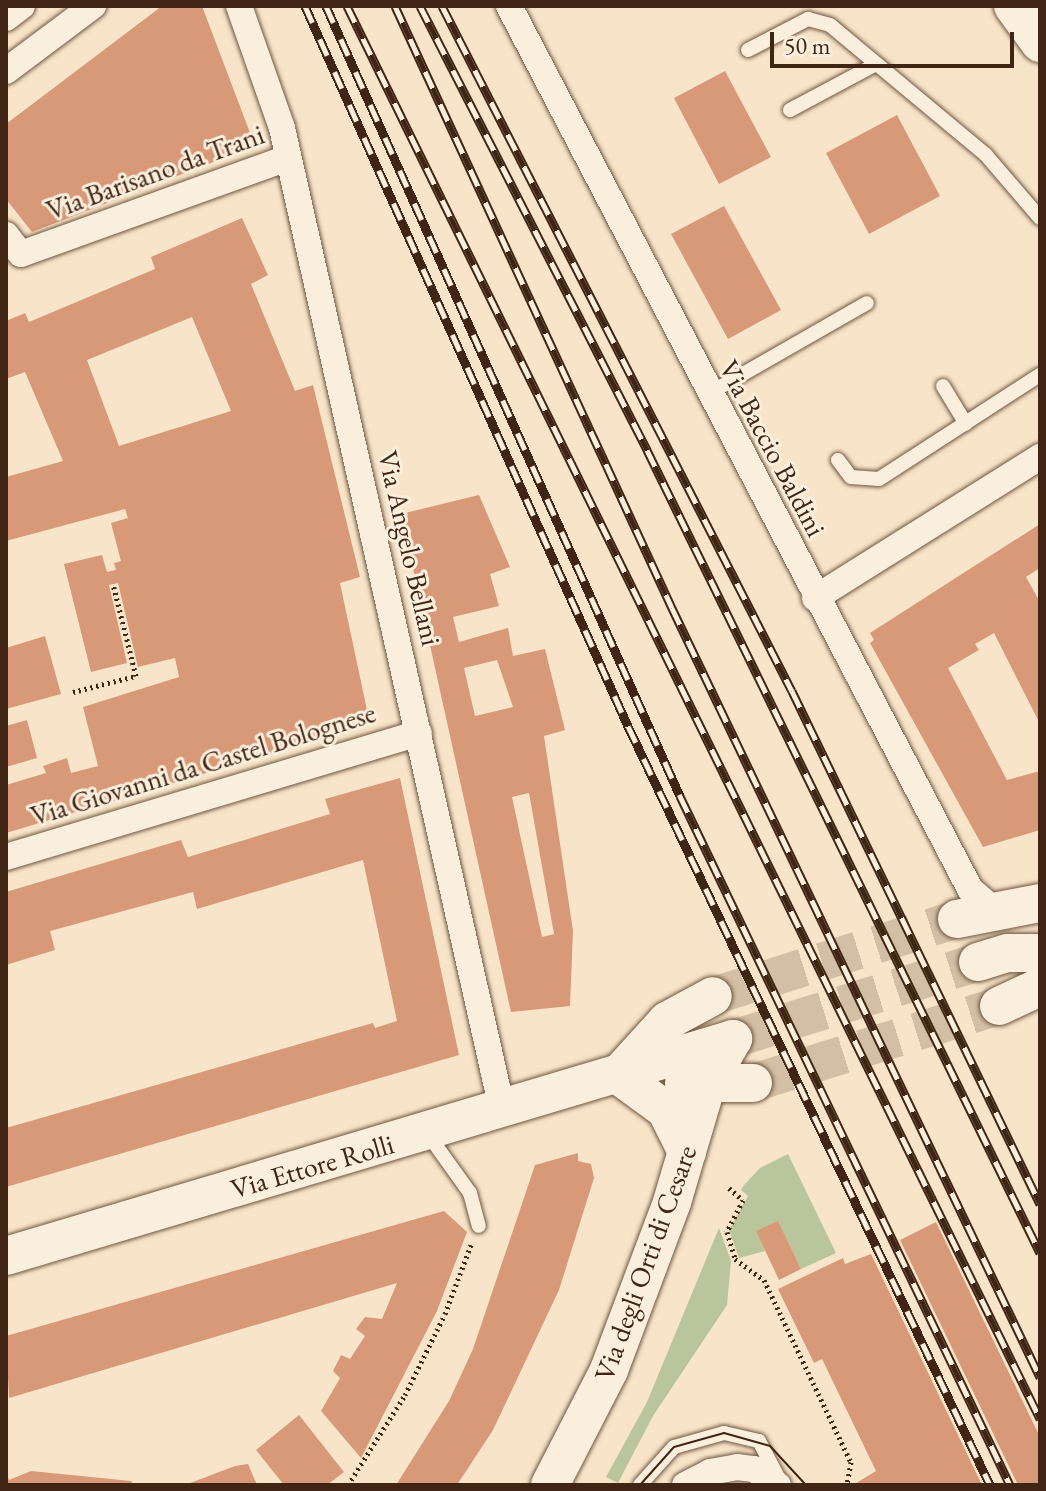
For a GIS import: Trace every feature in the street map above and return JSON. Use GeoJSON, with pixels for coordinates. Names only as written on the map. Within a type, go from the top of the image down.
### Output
{"type":"FeatureCollection","features":[{"type":"Feature","properties":{"kind":"main road"},"geometry":{"type":"LineString","coordinates":[[1013,6],[1040,43]]}},
{"type":"Feature","properties":{"kind":"main road"},"geometry":{"type":"LineString","coordinates":[[957,919],[1040,903]]}},
{"type":"Feature","properties":{"kind":"main road"},"geometry":{"type":"LineString","coordinates":[[1008,956],[1040,928]]}},
{"type":"Feature","properties":{"kind":"main road"},"geometry":{"type":"LineString","coordinates":[[687,1152],[666,1110],[618,1075],[667,1021],[713,996]]}},
{"type":"Feature","properties":{"kind":"main road","name":"Via Ettore Rolli"},"geometry":{"type":"LineString","coordinates":[[6,1256],[733,1039]]}},
{"type":"Feature","properties":{"kind":"main road","name":"Via degli Orti di Cesare"},"geometry":{"type":"LineString","coordinates":[[550,1485],[609,1370],[687,1152],[707,1084],[733,1039]]}},
{"type":"Feature","properties":{"kind":"main road","name":"Via Ettore Rolli"},"geometry":{"type":"LineString","coordinates":[[618,1075],[707,1084],[753,1083],[706,1125],[687,1152]]}},
{"type":"Feature","properties":{"kind":"street"},"geometry":{"type":"LineString","coordinates":[[6,18],[22,6]]}},
{"type":"Feature","properties":{"kind":"street"},"geometry":{"type":"LineString","coordinates":[[6,71],[93,6]]}},
{"type":"Feature","properties":{"kind":"street","name":"Via Angelo Bellani"},"geometry":{"type":"LineString","coordinates":[[239,6],[288,158],[502,1109]]}},
{"type":"Feature","properties":{"kind":"street","name":"Via Baccio Baldini"},"geometry":{"type":"LineString","coordinates":[[509,6],[708,394],[970,889],[994,910]]}},
{"type":"Feature","properties":{"kind":"street","name":"Via Barisano da Trani"},"geometry":{"type":"LineString","coordinates":[[6,235],[21,254],[288,158]]}},
{"type":"Feature","properties":{"kind":"street"},"geometry":{"type":"LineString","coordinates":[[815,598],[1040,457]]}},
{"type":"Feature","properties":{"kind":"street","name":"Via Giovanni da Castel Bolognese"},"geometry":{"type":"LineString","coordinates":[[6,857],[419,733]]}},
{"type":"Feature","properties":{"kind":"street"},"geometry":{"type":"LineString","coordinates":[[685,1485],[710,1472],[737,1467],[754,1469],[780,1485]]}},
{"type":"Feature","properties":{"kind":"lane"},"geometry":{"type":"LineString","coordinates":[[748,50],[786,27],[818,20],[997,165],[1040,218]]}},
{"type":"Feature","properties":{"kind":"lane"},"geometry":{"type":"LineString","coordinates":[[790,110],[876,64]]}},
{"type":"Feature","properties":{"kind":"lane"},"geometry":{"type":"LineString","coordinates":[[708,394],[867,303]]}},
{"type":"Feature","properties":{"kind":"lane"},"geometry":{"type":"LineString","coordinates":[[838,460],[851,477],[879,479],[1040,375]]}},
{"type":"Feature","properties":{"kind":"lane"},"geometry":{"type":"LineString","coordinates":[[943,386],[966,424]]}},
{"type":"Feature","properties":{"kind":"lane"},"geometry":{"type":"LineString","coordinates":[[426,1132],[470,1193],[479,1226]]}},
{"type":"Feature","properties":{"kind":"lane"},"geometry":{"type":"LineString","coordinates":[[640,1485],[674,1447],[724,1433],[759,1441],[780,1485]]}},
{"type":"Feature","properties":{"kind":"path"},"geometry":{"type":"LineString","coordinates":[[73,692],[136,676],[113,584]]}},
{"type":"Feature","properties":{"kind":"path"},"geometry":{"type":"LineString","coordinates":[[729,1188],[743,1200],[727,1232],[735,1259],[764,1280],[851,1462],[847,1485]]}},
{"type":"Feature","properties":{"kind":"path"},"geometry":{"type":"LineString","coordinates":[[348,1485],[419,1368],[479,1226]]}},
{"type":"Feature","properties":{"kind":"green space"},"geometry":{"type":"Polygon","coordinates":[[[788,1154],[836,1253],[801,1269],[778,1222],[757,1231],[765,1251],[739,1258],[729,1230],[748,1196],[741,1190],[744,1185],[760,1168],[788,1154]]]}},
{"type":"Feature","properties":{"kind":"green space"},"geometry":{"type":"Polygon","coordinates":[[[719,1228],[731,1261],[727,1305],[653,1416],[618,1483],[606,1477],[647,1402],[719,1228]]]}},
{"type":"Feature","properties":{"kind":"building"},"geometry":{"type":"Polygon","coordinates":[[[162,6],[202,6],[255,146],[32,232],[6,199],[6,124],[162,6]]]}},
{"type":"Feature","properties":{"kind":"building"},"geometry":{"type":"Polygon","coordinates":[[[725,71],[771,157],[719,184],[674,98],[725,71]]]}},
{"type":"Feature","properties":{"kind":"building"},"geometry":{"type":"Polygon","coordinates":[[[897,115],[940,196],[869,234],[826,153],[897,115]]]}},
{"type":"Feature","properties":{"kind":"building"},"geometry":{"type":"Polygon","coordinates":[[[724,206],[781,310],[728,339],[671,234],[724,206]]]}},
{"type":"Feature","properties":{"kind":"building"},"geometry":{"type":"Polygon","coordinates":[[[242,218],[268,275],[251,284],[295,391],[313,385],[360,577],[340,583],[370,724],[6,833],[6,785],[46,773],[43,766],[67,758],[71,773],[98,766],[83,707],[179,677],[175,658],[138,667],[118,583],[109,585],[127,663],[91,672],[64,564],[102,555],[107,572],[116,570],[114,563],[121,561],[111,523],[128,518],[125,509],[6,541],[6,477],[63,461],[25,372],[6,379],[6,321],[25,313],[29,322],[155,269],[151,257],[242,218]],[[192,317],[87,360],[119,446],[231,411],[192,317]]]}},
{"type":"Feature","properties":{"kind":"building"},"geometry":{"type":"Polygon","coordinates":[[[479,495],[510,567],[490,574],[499,606],[453,617],[459,642],[508,628],[513,656],[545,649],[565,730],[544,736],[573,931],[570,1006],[511,1012],[401,514],[479,495]],[[497,660],[464,668],[475,716],[513,707],[497,660]],[[529,793],[512,797],[542,937],[554,934],[529,793]]]}},
{"type":"Feature","properties":{"kind":"building"},"geometry":{"type":"Polygon","coordinates":[[[1040,524],[1040,568],[1026,577],[1040,602],[1040,724],[994,633],[975,644],[979,650],[948,668],[1007,780],[1040,771],[1040,830],[983,847],[870,643],[874,640],[870,633],[1040,524]]]}},
{"type":"Feature","properties":{"kind":"building"},"geometry":{"type":"Polygon","coordinates":[[[45,636],[61,694],[6,709],[6,648],[45,636]]]}},
{"type":"Feature","properties":{"kind":"building"},"geometry":{"type":"Polygon","coordinates":[[[27,720],[37,758],[6,767],[6,726],[27,720]]]}},
{"type":"Feature","properties":{"kind":"building"},"geometry":{"type":"Polygon","coordinates":[[[400,778],[459,1055],[6,1187],[6,1128],[373,1023],[375,1028],[397,1021],[363,860],[197,909],[193,892],[50,931],[55,950],[6,965],[6,892],[181,840],[188,857],[330,814],[325,799],[400,778]]]}},
{"type":"Feature","properties":{"kind":"building"},"geometry":{"type":"Polygon","coordinates":[[[578,1153],[578,1161],[591,1164],[594,1178],[559,1290],[493,1430],[457,1485],[396,1485],[449,1401],[473,1349],[535,1165],[578,1153]]]}},
{"type":"Feature","properties":{"kind":"building"},"geometry":{"type":"Polygon","coordinates":[[[444,1211],[467,1232],[437,1311],[361,1458],[321,1411],[340,1378],[333,1371],[341,1355],[350,1359],[365,1336],[356,1329],[365,1317],[382,1319],[397,1283],[9,1398],[6,1336],[444,1211]]]}},
{"type":"Feature","properties":{"kind":"building"},"geometry":{"type":"Polygon","coordinates":[[[778,1221],[801,1269],[779,1280],[756,1231],[778,1221]]]}},
{"type":"Feature","properties":{"kind":"building"},"geometry":{"type":"Polygon","coordinates":[[[936,1222],[1040,1437],[1040,1485],[1018,1485],[900,1240],[936,1222]]]}},
{"type":"Feature","properties":{"kind":"building"},"geometry":{"type":"Polygon","coordinates":[[[871,1254],[982,1485],[853,1485],[876,1471],[822,1359],[814,1363],[778,1289],[843,1258],[845,1264],[871,1254]]]}},
{"type":"Feature","properties":{"kind":"building"},"geometry":{"type":"Polygon","coordinates":[[[299,1415],[344,1472],[327,1485],[284,1485],[256,1450],[299,1415]]]}},
{"type":"Feature","properties":{"kind":"building"},"geometry":{"type":"Polygon","coordinates":[[[248,1464],[257,1485],[185,1485],[235,1466],[248,1464]]]}},
{"type":"Feature","properties":{"kind":"building"},"geometry":{"type":"Polygon","coordinates":[[[31,1471],[131,1481],[134,1485],[6,1485],[6,1472],[9,1480],[31,1471]]]}},
{"type":"Feature","properties":{"kind":"tunnel"},"geometry":{"type":"LineString","coordinates":[[713,996],[957,919]]}},
{"type":"Feature","properties":{"kind":"tunnel"},"geometry":{"type":"LineString","coordinates":[[733,1039],[978,962]]}},
{"type":"Feature","properties":{"kind":"tunnel"},"geometry":{"type":"LineString","coordinates":[[753,1083],[999,1006]]}},
{"type":"Feature","properties":{"kind":"tram line"},"geometry":{"type":"LineString","coordinates":[[640,1485],[674,1447],[724,1433],[770,1446],[806,1485]]}},
{"type":"Feature","properties":{"kind":"railway"},"geometry":{"type":"LineString","coordinates":[[305,6],[628,726],[990,1485]]}},
{"type":"Feature","properties":{"kind":"railway"},"geometry":{"type":"LineString","coordinates":[[326,6],[680,796],[1010,1485]]}},
{"type":"Feature","properties":{"kind":"railway"},"geometry":{"type":"LineString","coordinates":[[347,6],[1040,1419]]}},
{"type":"Feature","properties":{"kind":"railway"},"geometry":{"type":"LineString","coordinates":[[395,6],[672,608],[1040,1377]]}},
{"type":"Feature","properties":{"kind":"railway"},"geometry":{"type":"LineString","coordinates":[[420,6],[647,450],[1040,1253]]}},
{"type":"Feature","properties":{"kind":"railway"},"geometry":{"type":"LineString","coordinates":[[442,6],[792,691],[1040,1204]]}}]}
